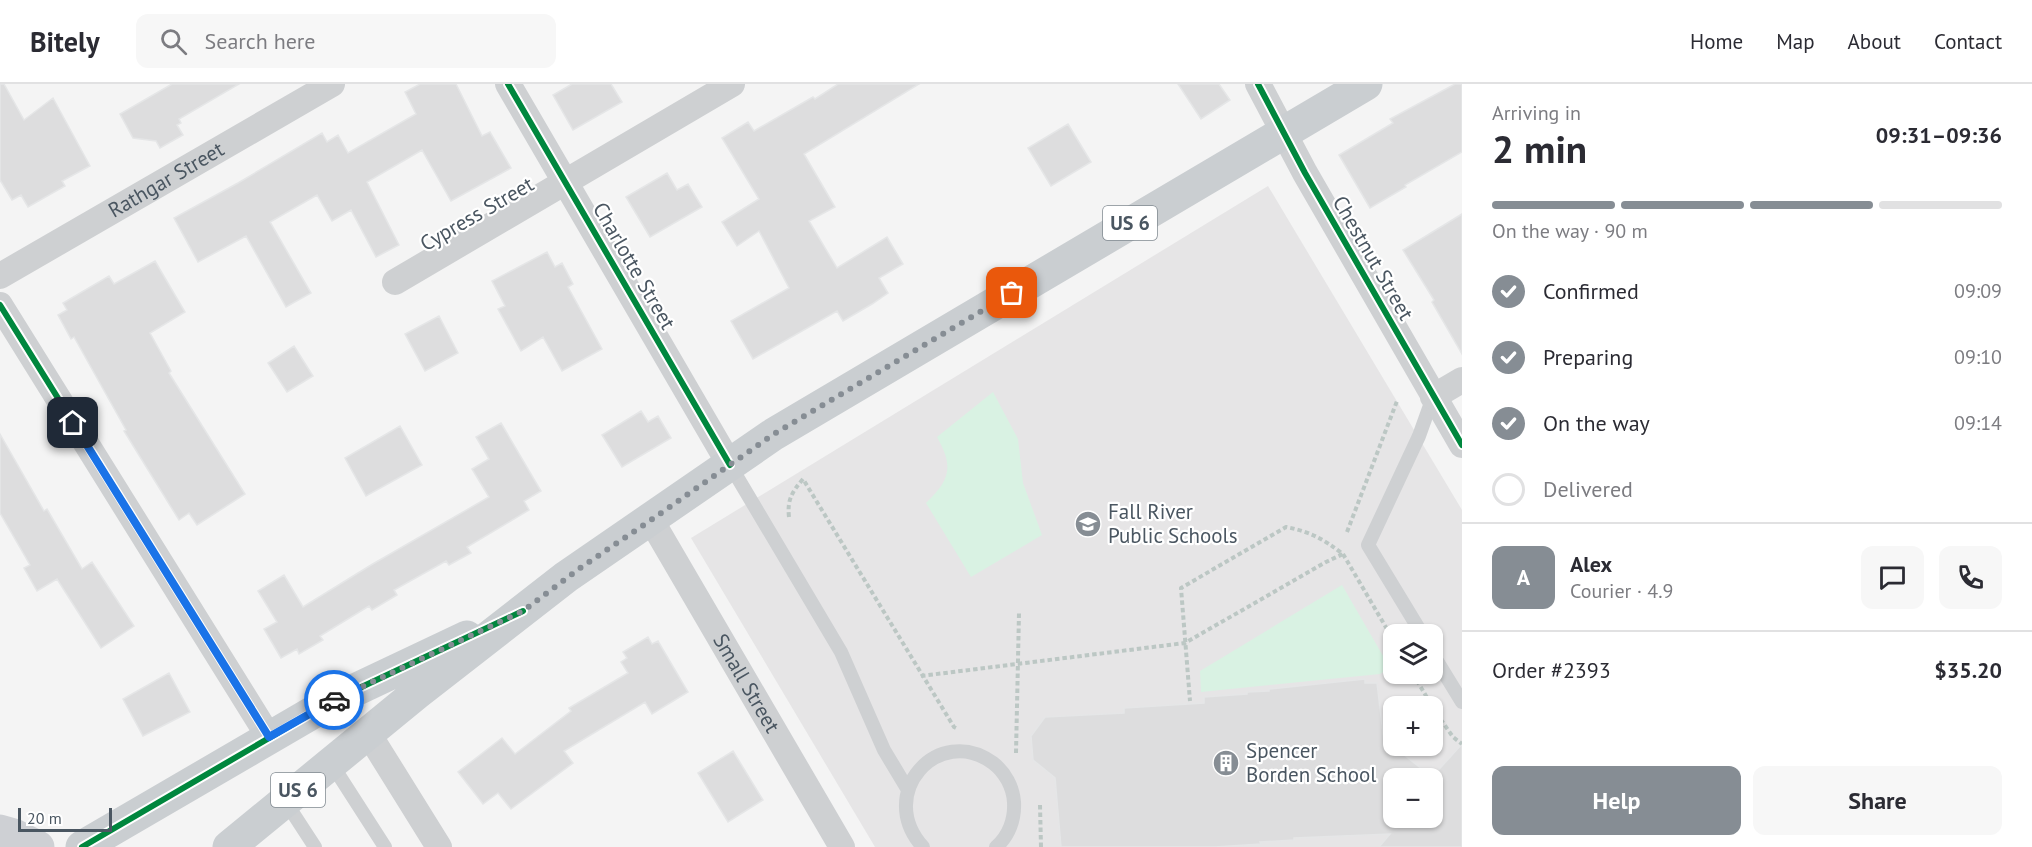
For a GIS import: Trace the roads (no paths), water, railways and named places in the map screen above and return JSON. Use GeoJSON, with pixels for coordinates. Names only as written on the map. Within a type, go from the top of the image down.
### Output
{"type":"FeatureCollection","features":[{"type":"Feature","properties":{"kind":"main road","name":"US 6"},"geometry":{"type":"LineString","coordinates":[[229,847],[368,733],[574,572],[774,434],[1366,84]]}},
{"type":"Feature","properties":{"kind":"main road"},"geometry":{"type":"LineString","coordinates":[[82,847],[336,699],[523,611]]}},
{"type":"Feature","properties":{"kind":"street","name":"Rathgar Street"},"geometry":{"type":"LineString","coordinates":[[0,276],[332,84]]}},
{"type":"Feature","properties":{"kind":"street","name":"Charlotte Street"},"geometry":{"type":"LineString","coordinates":[[508,84],[730,465]]}},
{"type":"Feature","properties":{"kind":"street","name":"Cypress Street"},"geometry":{"type":"LineString","coordinates":[[395,282],[732,84]]}},
{"type":"Feature","properties":{"kind":"street","name":"Chestnut Street"},"geometry":{"type":"LineString","coordinates":[[1258,84],[1283,133],[1462,446]]}},
{"type":"Feature","properties":{"kind":"street"},"geometry":{"type":"LineString","coordinates":[[0,305],[269,737]]}},
{"type":"Feature","properties":{"kind":"street"},"geometry":{"type":"LineString","coordinates":[[1433,397],[1462,380]]}},
{"type":"Feature","properties":{"kind":"street","name":"Small Street"},"geometry":{"type":"LineString","coordinates":[[651,520],[842,847]]}},
{"type":"Feature","properties":{"kind":"street"},"geometry":{"type":"LineString","coordinates":[[368,733],[439,847]]}},
{"type":"Feature","properties":{"kind":"street"},"geometry":{"type":"LineString","coordinates":[[0,831],[38,847]]}},
{"type":"Feature","properties":{"kind":"lane"},"geometry":{"type":"LineString","coordinates":[[1416,624],[1368,545],[1419,436],[1433,397]]}},
{"type":"Feature","properties":{"kind":"lane"},"geometry":{"type":"LineString","coordinates":[[730,465],[841,652],[884,750],[908,790]]}},
{"type":"Feature","properties":{"kind":"lane"},"geometry":{"type":"LineString","coordinates":[[1443,671],[1462,702]]}},
{"type":"Feature","properties":{"kind":"lane"},"geometry":{"type":"LineString","coordinates":[[923,847],[916,839],[906,817],[905,804],[908,790],[918,771],[938,756],[962,752],[986,758],[1004,774],[1014,796],[1013,820],[1008,832],[996,847]]}},
{"type":"Feature","properties":{"kind":"lane"},"geometry":{"type":"LineString","coordinates":[[331,764],[386,847]]}},
{"type":"Feature","properties":{"kind":"lane"},"geometry":{"type":"LineString","coordinates":[[285,801],[315,847]]}},
{"type":"Feature","properties":{"kind":"place","name":"Fall River Public Schools"},"geometry":{"type":"Point","coordinates":[1088,524]}},
{"type":"Feature","properties":{"kind":"place","name":"Spencer Borden School"},"geometry":{"type":"Point","coordinates":[1226,763]}}]}
